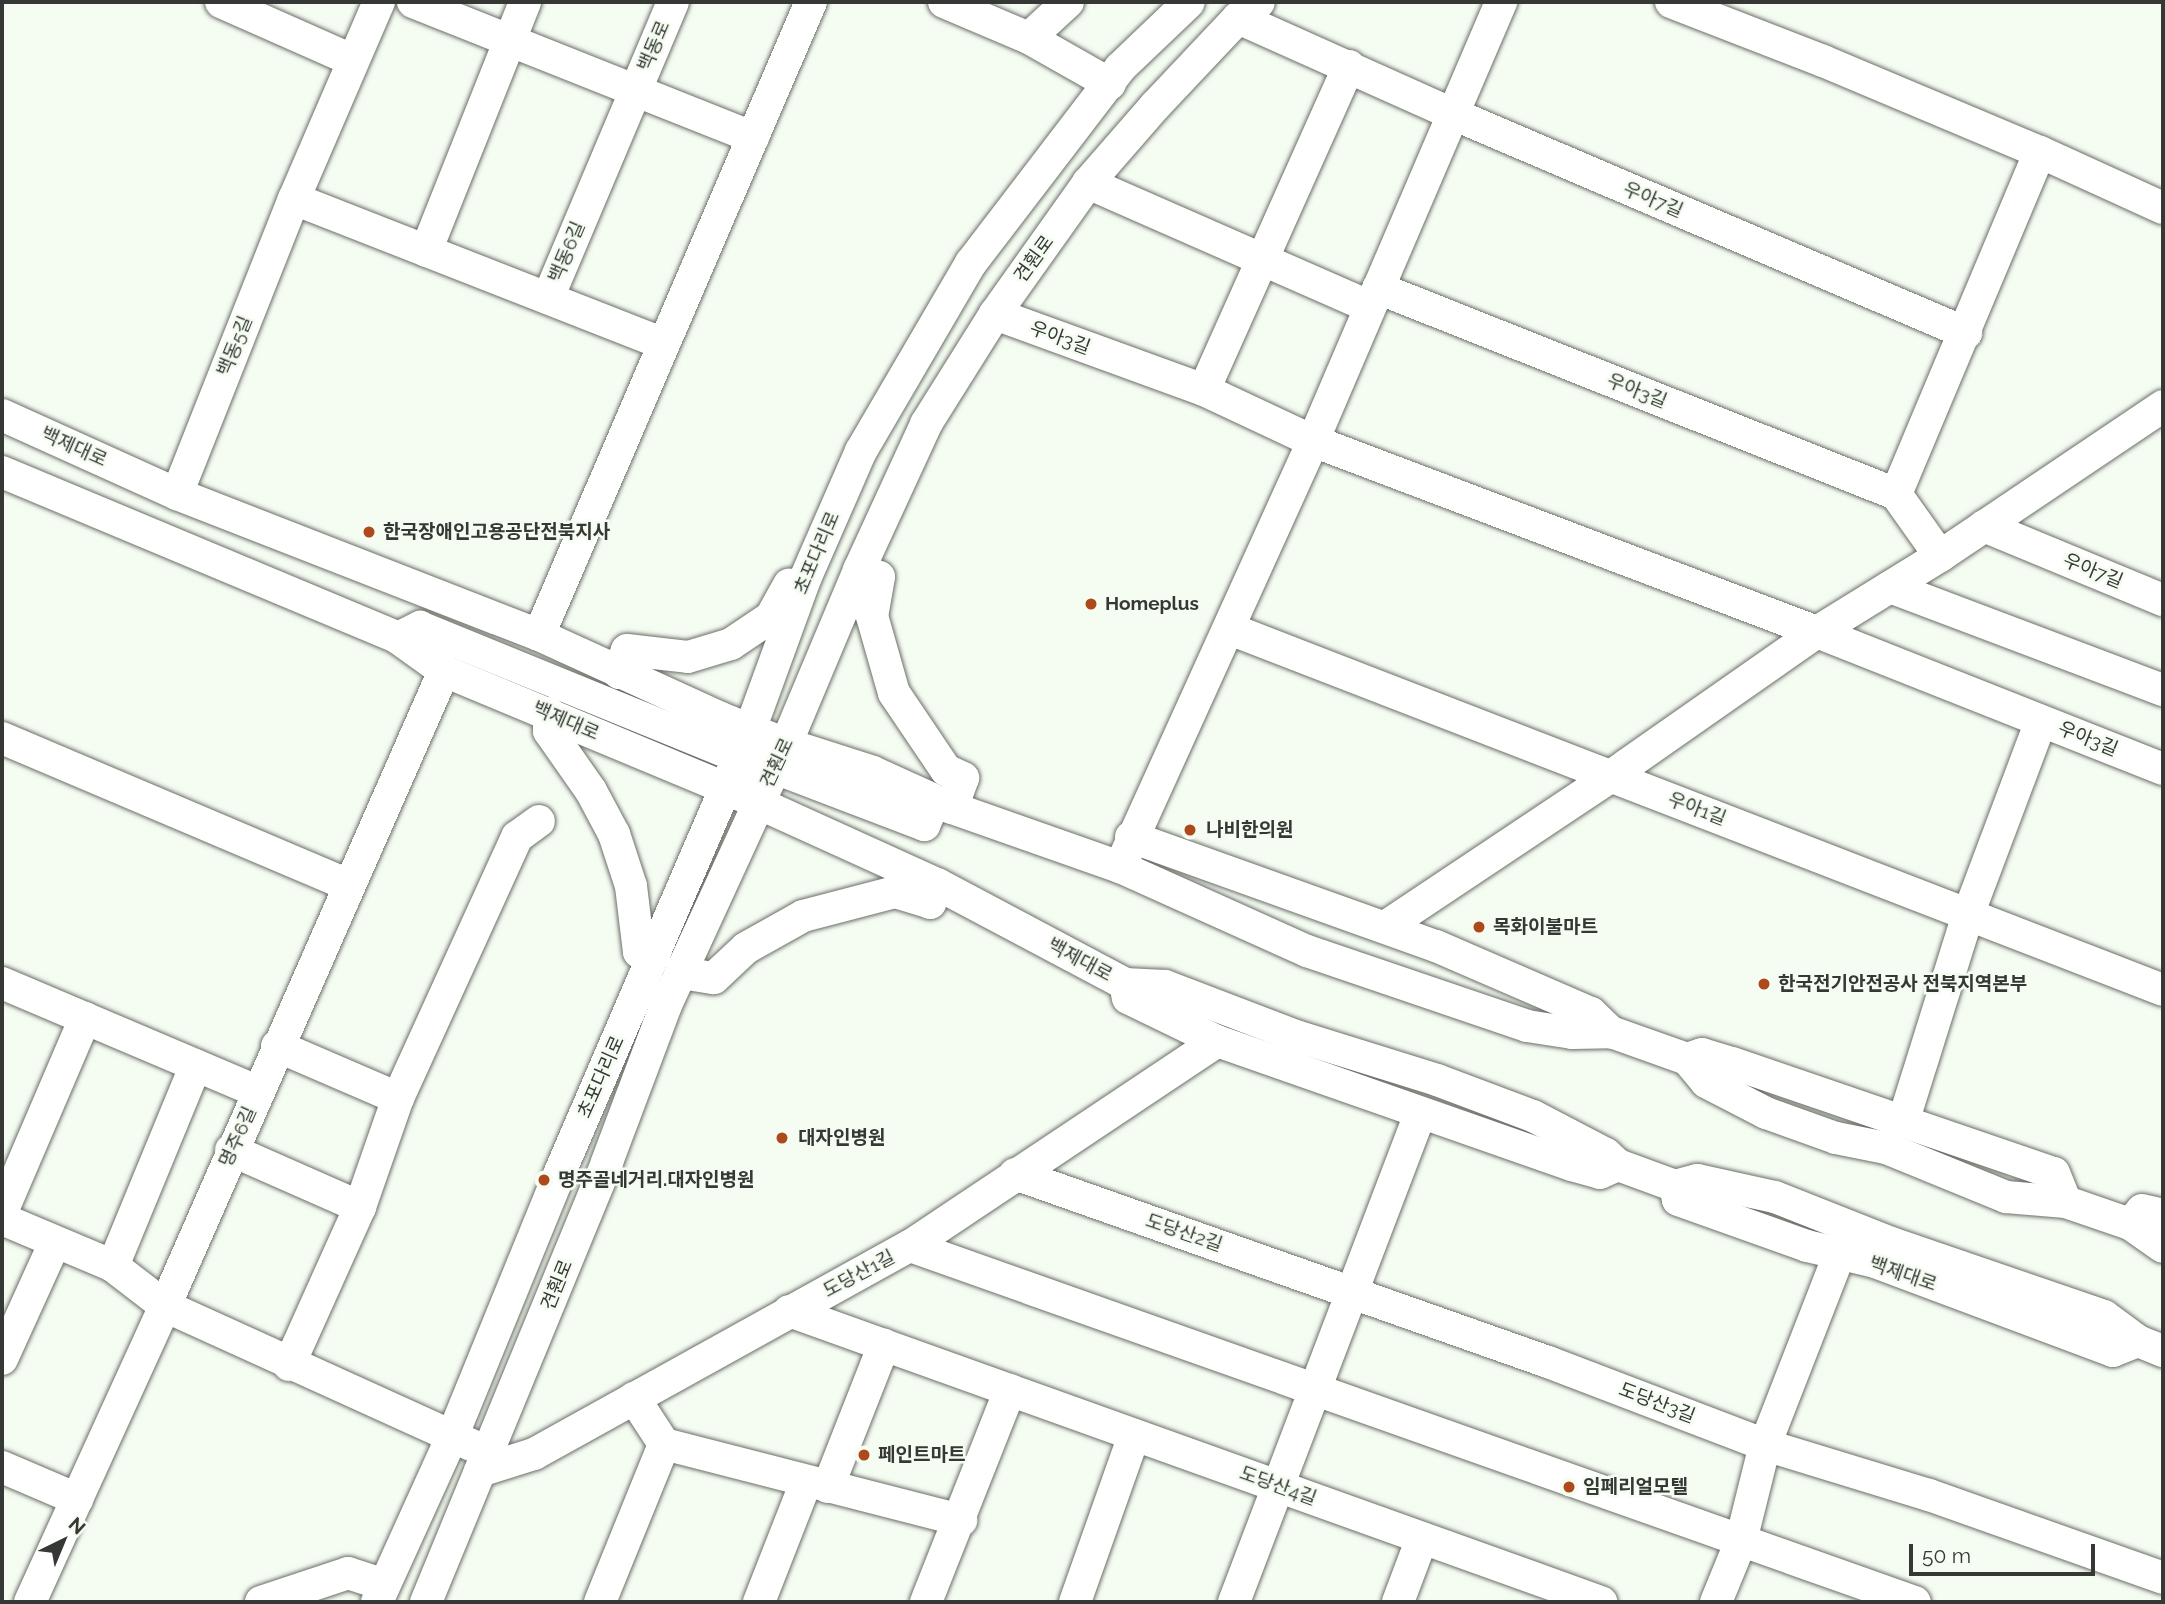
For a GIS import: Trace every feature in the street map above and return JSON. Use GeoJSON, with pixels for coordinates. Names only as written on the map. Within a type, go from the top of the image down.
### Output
{"type":"FeatureCollection","features":[{"type":"Feature","properties":{"kind":"street","name":"백동5길"},"geometry":{"type":"LineString","coordinates":[[177,494],[293,199],[379,2]]}},
{"type":"Feature","properties":{"kind":"street"},"geometry":{"type":"LineString","coordinates":[[413,2],[753,137]]}},
{"type":"Feature","properties":{"kind":"street"},"geometry":{"type":"LineString","coordinates":[[426,251],[525,2]]}},
{"type":"Feature","properties":{"kind":"street","name":"백동로"},"geometry":{"type":"LineString","coordinates":[[635,90],[673,2]]}},
{"type":"Feature","properties":{"kind":"street"},"geometry":{"type":"LineString","coordinates":[[539,635],[811,2]]}},
{"type":"Feature","properties":{"kind":"street"},"geometry":{"type":"LineString","coordinates":[[1029,38],[1068,2]]}},
{"type":"Feature","properties":{"kind":"street","name":"초포다리로"},"geometry":{"type":"LineString","coordinates":[[559,1172],[744,744],[806,579],[861,451],[971,263],[1120,68],[1189,2]]}},
{"type":"Feature","properties":{"kind":"street"},"geometry":{"type":"LineString","coordinates":[[1120,867],[1131,837],[1230,629],[1501,2]]}},
{"type":"Feature","properties":{"kind":"street"},"geometry":{"type":"LineString","coordinates":[[1671,2],[2040,152],[2163,208]]}},
{"type":"Feature","properties":{"kind":"street"},"geometry":{"type":"LineString","coordinates":[[950,3],[1029,38],[1110,84]]}},
{"type":"Feature","properties":{"kind":"street"},"geometry":{"type":"LineString","coordinates":[[238,5],[352,60]]}},
{"type":"Feature","properties":{"kind":"street","name":"우아7길"},"geometry":{"type":"LineString","coordinates":[[1249,10],[1349,66],[1453,114],[1966,333]]}},
{"type":"Feature","properties":{"kind":"street","name":"견훤로"},"geometry":{"type":"LineString","coordinates":[[426,1602],[681,973],[926,424],[995,314],[1088,183],[1249,10]]}},
{"type":"Feature","properties":{"kind":"street"},"geometry":{"type":"LineString","coordinates":[[1205,390],[1349,66]]}},
{"type":"Feature","properties":{"kind":"street","name":"백동6길"},"geometry":{"type":"LineString","coordinates":[[635,90],[548,298],[664,344]]}},
{"type":"Feature","properties":{"kind":"street"},"geometry":{"type":"LineString","coordinates":[[1940,556],[1896,494],[2040,152]]}},
{"type":"Feature","properties":{"kind":"street","name":"우아3길"},"geometry":{"type":"LineString","coordinates":[[1088,183],[1264,258],[1896,494]]}},
{"type":"Feature","properties":{"kind":"street"},"geometry":{"type":"LineString","coordinates":[[293,199],[548,298]]}},
{"type":"Feature","properties":{"kind":"street","name":"우아3길"},"geometry":{"type":"LineString","coordinates":[[995,314],[1205,390],[1313,440],[1817,632],[2163,769]]}},
{"type":"Feature","properties":{"kind":"street"},"geometry":{"type":"LineString","coordinates":[[1385,928],[1611,776],[1817,632],[1940,556],[2163,406]]}},
{"type":"Feature","properties":{"kind":"street","name":"백제대로"},"geometry":{"type":"LineString","coordinates":[[2,415],[177,494],[539,635],[619,673],[744,744],[780,756],[873,772],[944,805],[1120,867],[1307,951],[1527,1026],[1572,1033],[1611,1032],[1687,1059],[1706,1082],[1766,1113],[1836,1138],[1886,1148],[2006,1197],[2066,1202],[2130,1224],[2163,1247]]}},
{"type":"Feature","properties":{"kind":"street","name":"백제대로"},"geometry":{"type":"LineString","coordinates":[[2,472],[398,638],[444,671],[725,788],[937,884],[1125,984],[1165,986],[1296,1036],[1437,1080],[1533,1116],[1606,1154],[1618,1165],[1675,1186],[1697,1180],[1775,1197],[1891,1242],[2104,1316],[2151,1346]]}},
{"type":"Feature","properties":{"kind":"street","name":"우아7길"},"geometry":{"type":"LineString","coordinates":[[1984,526],[2163,600]]}},
{"type":"Feature","properties":{"kind":"street"},"geometry":{"type":"LineString","coordinates":[[859,570],[879,577],[872,616],[894,693],[946,770],[963,778],[944,805]]}},
{"type":"Feature","properties":{"kind":"street"},"geometry":{"type":"LineString","coordinates":[[619,673],[627,650],[688,657],[731,644],[771,617],[794,575],[806,579]]}},
{"type":"Feature","properties":{"kind":"street"},"geometry":{"type":"LineString","coordinates":[[1890,587],[2163,690]]}},
{"type":"Feature","properties":{"kind":"street"},"geometry":{"type":"LineString","coordinates":[[398,638],[420,627],[744,744]]}},
{"type":"Feature","properties":{"kind":"street","name":"우아1길"},"geometry":{"type":"LineString","coordinates":[[1230,629],[2163,990]]}},
{"type":"Feature","properties":{"kind":"street","name":"명주6길"},"geometry":{"type":"LineString","coordinates":[[30,1602],[165,1306],[231,1150],[444,671]]}},
{"type":"Feature","properties":{"kind":"street"},"geometry":{"type":"LineString","coordinates":[[549,713],[549,731],[591,791],[614,834],[631,886],[639,952],[654,956]]}},
{"type":"Feature","properties":{"kind":"street"},"geometry":{"type":"LineString","coordinates":[[1904,1119],[1968,915],[2040,721]]}},
{"type":"Feature","properties":{"kind":"street"},"geometry":{"type":"LineString","coordinates":[[2,738],[349,885]]}},
{"type":"Feature","properties":{"kind":"street"},"geometry":{"type":"LineString","coordinates":[[725,788],[780,756]]}},
{"type":"Feature","properties":{"kind":"street"},"geometry":{"type":"LineString","coordinates":[[289,1365],[360,1207],[398,1098],[517,837],[539,821]]}},
{"type":"Feature","properties":{"kind":"street","name":"백제대로"},"geometry":{"type":"LineString","coordinates":[[1131,837],[1385,928],[1591,1013],[1611,1032]]}},
{"type":"Feature","properties":{"kind":"street"},"geometry":{"type":"LineString","coordinates":[[681,973],[714,978],[746,948],[803,916],[895,892],[930,903],[937,884]]}},
{"type":"Feature","properties":{"kind":"street"},"geometry":{"type":"LineString","coordinates":[[2,983],[257,1091]]}},
{"type":"Feature","properties":{"kind":"street","name":"백제대로"},"geometry":{"type":"LineString","coordinates":[[1125,984],[1128,998],[1217,1041],[1420,1114],[1600,1173],[1618,1165]]}},
{"type":"Feature","properties":{"kind":"street"},"geometry":{"type":"LineString","coordinates":[[2,1212],[85,1018]]}},
{"type":"Feature","properties":{"kind":"street","name":"도당산1길"},"geometry":{"type":"LineString","coordinates":[[484,1461],[534,1454],[789,1311],[910,1247],[1015,1174],[1217,1041]]}},
{"type":"Feature","properties":{"kind":"street"},"geometry":{"type":"LineString","coordinates":[[277,1046],[398,1098]]}},
{"type":"Feature","properties":{"kind":"street","name":"백제대로"},"geometry":{"type":"LineString","coordinates":[[1687,1059],[1702,1055],[1904,1119],[2054,1173],[2066,1202]]}},
{"type":"Feature","properties":{"kind":"street"},"geometry":{"type":"LineString","coordinates":[[113,1266],[197,1065]]}},
{"type":"Feature","properties":{"kind":"street"},"geometry":{"type":"LineString","coordinates":[[1234,1602],[1420,1114]]}},
{"type":"Feature","properties":{"kind":"street"},"geometry":{"type":"LineString","coordinates":[[231,1150],[360,1207]]}},
{"type":"Feature","properties":{"kind":"street","name":"견훤로"},"geometry":{"type":"LineString","coordinates":[[381,1594],[452,1437],[559,1172]]}},
{"type":"Feature","properties":{"kind":"street","name":"도당산2길"},"geometry":{"type":"LineString","coordinates":[[1015,1174],[1548,1362]]}},
{"type":"Feature","properties":{"kind":"street","name":"백제대로"},"geometry":{"type":"LineString","coordinates":[[1675,1186],[1678,1200],[1839,1255],[1875,1262],[2113,1351],[2151,1346]]}},
{"type":"Feature","properties":{"kind":"street"},"geometry":{"type":"LineString","coordinates":[[2130,1224],[2142,1210],[2163,1215]]}},
{"type":"Feature","properties":{"kind":"street"},"geometry":{"type":"LineString","coordinates":[[2,1219],[113,1266],[165,1306],[289,1365],[452,1437],[484,1461]]}},
{"type":"Feature","properties":{"kind":"street"},"geometry":{"type":"LineString","coordinates":[[2,1359],[55,1241]]}},
{"type":"Feature","properties":{"kind":"street"},"geometry":{"type":"LineString","coordinates":[[910,1247],[1915,1602]]}},
{"type":"Feature","properties":{"kind":"street"},"geometry":{"type":"LineString","coordinates":[[1716,1602],[1741,1541],[1765,1445],[1839,1255]]}},
{"type":"Feature","properties":{"kind":"street","name":"도당산4길"},"geometry":{"type":"LineString","coordinates":[[789,1311],[1422,1538],[1565,1596],[1601,1602]]}},
{"type":"Feature","properties":{"kind":"street"},"geometry":{"type":"LineString","coordinates":[[759,1602],[884,1345]]}},
{"type":"Feature","properties":{"kind":"street","name":"도당산3길"},"geometry":{"type":"LineString","coordinates":[[1548,1362],[1765,1445],[1928,1496],[2163,1578]]}},
{"type":"Feature","properties":{"kind":"street"},"geometry":{"type":"LineString","coordinates":[[926,1602],[961,1520],[1010,1390]]}},
{"type":"Feature","properties":{"kind":"street"},"geometry":{"type":"LineString","coordinates":[[634,1398],[664,1444],[961,1520]]}},
{"type":"Feature","properties":{"kind":"street"},"geometry":{"type":"LineString","coordinates":[[1075,1602],[1134,1435]]}},
{"type":"Feature","properties":{"kind":"street"},"geometry":{"type":"LineString","coordinates":[[600,1602],[664,1444]]}},
{"type":"Feature","properties":{"kind":"street"},"geometry":{"type":"LineString","coordinates":[[2,1467],[76,1499]]}},
{"type":"Feature","properties":{"kind":"street"},"geometry":{"type":"LineString","coordinates":[[1398,1602],[1422,1538]]}},
{"type":"Feature","properties":{"kind":"street"},"geometry":{"type":"LineString","coordinates":[[261,1602],[348,1573],[381,1594]]}},
{"type":"Feature","properties":{"kind":"place","name":"한국장애인고용공단전북지사"},"geometry":{"type":"Point","coordinates":[369,532]}},
{"type":"Feature","properties":{"kind":"place","name":"Homeplus"},"geometry":{"type":"Point","coordinates":[1091,604]}},
{"type":"Feature","properties":{"kind":"place","name":"나비한의원"},"geometry":{"type":"Point","coordinates":[1190,830]}},
{"type":"Feature","properties":{"kind":"place","name":"목화이불마트"},"geometry":{"type":"Point","coordinates":[1479,927]}},
{"type":"Feature","properties":{"kind":"place","name":"한국전기안전공사 전북지역본부"},"geometry":{"type":"Point","coordinates":[1764,984]}},
{"type":"Feature","properties":{"kind":"place","name":"대자인병원"},"geometry":{"type":"Point","coordinates":[782,1138]}},
{"type":"Feature","properties":{"kind":"place","name":"명주골네거리.대자인병원"},"geometry":{"type":"Point","coordinates":[544,1180]}},
{"type":"Feature","properties":{"kind":"place","name":"페인트마트"},"geometry":{"type":"Point","coordinates":[864,1455]}},
{"type":"Feature","properties":{"kind":"place","name":"임페리얼모텔"},"geometry":{"type":"Point","coordinates":[1569,1487]}}]}
